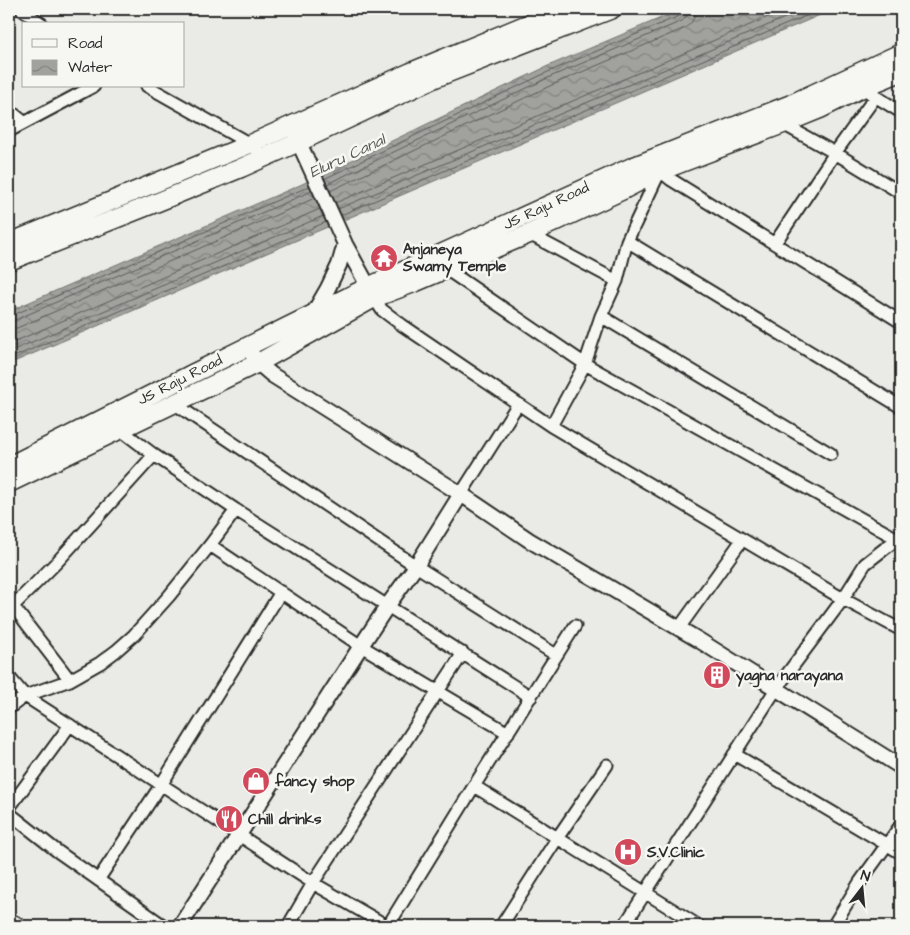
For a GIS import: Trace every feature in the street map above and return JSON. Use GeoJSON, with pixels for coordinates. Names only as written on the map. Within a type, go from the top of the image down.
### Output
{"type":"FeatureCollection","features":[{"type":"Feature","properties":{"kind":"main road"},"geometry":{"type":"LineString","coordinates":[[9,243],[250,144],[411,72],[564,9]]}},
{"type":"Feature","properties":{"kind":"main road"},"geometry":{"type":"LineString","coordinates":[[9,262],[266,157],[435,78],[612,9]]}},
{"type":"Feature","properties":{"kind":"main road","name":"JS Raju Road"},"geometry":{"type":"LineString","coordinates":[[9,483],[258,363],[371,292],[634,166],[791,104],[901,53]]}},
{"type":"Feature","properties":{"kind":"main road","name":"JS Raju Road"},"geometry":{"type":"LineString","coordinates":[[9,466],[313,314],[371,292],[446,269],[529,234],[660,171],[869,92],[901,72]]}},
{"type":"Feature","properties":{"kind":"main road"},"geometry":{"type":"LineString","coordinates":[[9,922],[16,926]]}},
{"type":"Feature","properties":{"kind":"street"},"geometry":{"type":"LineString","coordinates":[[21,9],[39,22]]}},
{"type":"Feature","properties":{"kind":"street"},"geometry":{"type":"LineString","coordinates":[[9,130],[90,88]]}},
{"type":"Feature","properties":{"kind":"street"},"geometry":{"type":"LineString","coordinates":[[151,88],[250,144],[266,157]]}},
{"type":"Feature","properties":{"kind":"street"},"geometry":{"type":"LineString","coordinates":[[775,243],[835,153],[869,92],[901,112]]}},
{"type":"Feature","properties":{"kind":"street"},"geometry":{"type":"LineString","coordinates":[[9,110],[24,122]]}},
{"type":"Feature","properties":{"kind":"street"},"geometry":{"type":"LineString","coordinates":[[783,124],[901,193]]}},
{"type":"Feature","properties":{"kind":"street"},"geometry":{"type":"LineString","coordinates":[[291,125],[345,244],[382,310],[551,426],[843,599],[901,630]]}},
{"type":"Feature","properties":{"kind":"street"},"geometry":{"type":"LineString","coordinates":[[551,426],[585,364],[600,316],[617,282],[627,241],[660,171],[901,322]]}},
{"type":"Feature","properties":{"kind":"street"},"geometry":{"type":"LineString","coordinates":[[529,234],[617,282]]}},
{"type":"Feature","properties":{"kind":"street"},"geometry":{"type":"LineString","coordinates":[[627,241],[901,407]]}},
{"type":"Feature","properties":{"kind":"street"},"geometry":{"type":"LineString","coordinates":[[313,314],[339,265],[345,244]]}},
{"type":"Feature","properties":{"kind":"street"},"geometry":{"type":"LineString","coordinates":[[446,269],[585,364],[900,538],[865,564],[843,599],[776,689],[624,926]]}},
{"type":"Feature","properties":{"kind":"street"},"geometry":{"type":"LineString","coordinates":[[600,316],[831,454]]}},
{"type":"Feature","properties":{"kind":"street"},"geometry":{"type":"LineString","coordinates":[[247,347],[258,363],[272,375],[461,494],[529,540],[679,628],[901,767]]}},
{"type":"Feature","properties":{"kind":"street"},"geometry":{"type":"LineString","coordinates":[[175,404],[416,566],[556,656]]}},
{"type":"Feature","properties":{"kind":"street"},"geometry":{"type":"LineString","coordinates":[[180,926],[361,646],[416,566],[518,404]]}},
{"type":"Feature","properties":{"kind":"street"},"geometry":{"type":"LineString","coordinates":[[121,430],[154,455],[236,510],[531,697]]}},
{"type":"Feature","properties":{"kind":"street"},"geometry":{"type":"LineString","coordinates":[[70,680],[11,603],[57,562],[154,455]]}},
{"type":"Feature","properties":{"kind":"street"},"geometry":{"type":"LineString","coordinates":[[9,708],[25,696],[70,680],[100,663],[134,635],[210,546],[236,510]]}},
{"type":"Feature","properties":{"kind":"street"},"geometry":{"type":"LineString","coordinates":[[679,628],[742,540]]}},
{"type":"Feature","properties":{"kind":"street"},"geometry":{"type":"LineString","coordinates":[[210,546],[361,646],[508,733]]}},
{"type":"Feature","properties":{"kind":"street"},"geometry":{"type":"LineString","coordinates":[[98,880],[281,592]]}},
{"type":"Feature","properties":{"kind":"street"},"geometry":{"type":"LineString","coordinates":[[9,677],[25,696],[160,785],[313,883],[388,926],[575,626]]}},
{"type":"Feature","properties":{"kind":"street"},"geometry":{"type":"LineString","coordinates":[[288,926],[313,883],[463,653]]}},
{"type":"Feature","properties":{"kind":"street"},"geometry":{"type":"LineString","coordinates":[[9,808],[70,725]]}},
{"type":"Feature","properties":{"kind":"street"},"geometry":{"type":"LineString","coordinates":[[734,754],[901,853]]}},
{"type":"Feature","properties":{"kind":"street"},"geometry":{"type":"LineString","coordinates":[[501,926],[607,765]]}},
{"type":"Feature","properties":{"kind":"street"},"geometry":{"type":"LineString","coordinates":[[474,786],[699,926]]}},
{"type":"Feature","properties":{"kind":"street"},"geometry":{"type":"LineString","coordinates":[[9,813],[57,851],[164,926]]}},
{"type":"Feature","properties":{"kind":"street"},"geometry":{"type":"LineString","coordinates":[[833,926],[860,882],[901,825]]}},
{"type":"Feature","properties":{"kind":"water"},"geometry":{"type":"Polygon","coordinates":[[[682,9],[834,9],[9,364],[9,311],[300,185],[548,66],[682,9]]]}},
{"type":"Feature","properties":{"kind":"place","name":"Anjaneya Swamy Temple"},"geometry":{"type":"Point","coordinates":[384,258]}},
{"type":"Feature","properties":{"kind":"place","name":"yagna narayana"},"geometry":{"type":"Point","coordinates":[717,675]}},
{"type":"Feature","properties":{"kind":"place","name":"fancy shop"},"geometry":{"type":"Point","coordinates":[256,781]}},
{"type":"Feature","properties":{"kind":"place","name":"Chill drinks"},"geometry":{"type":"Point","coordinates":[229,819]}},
{"type":"Feature","properties":{"kind":"place","name":"S.V.Clinic"},"geometry":{"type":"Point","coordinates":[628,852]}},
{"type":"Feature","properties":{"kind":"water label","name":"Eluru Canal"},"geometry":{"type":"Point","coordinates":[347,156]}}]}
